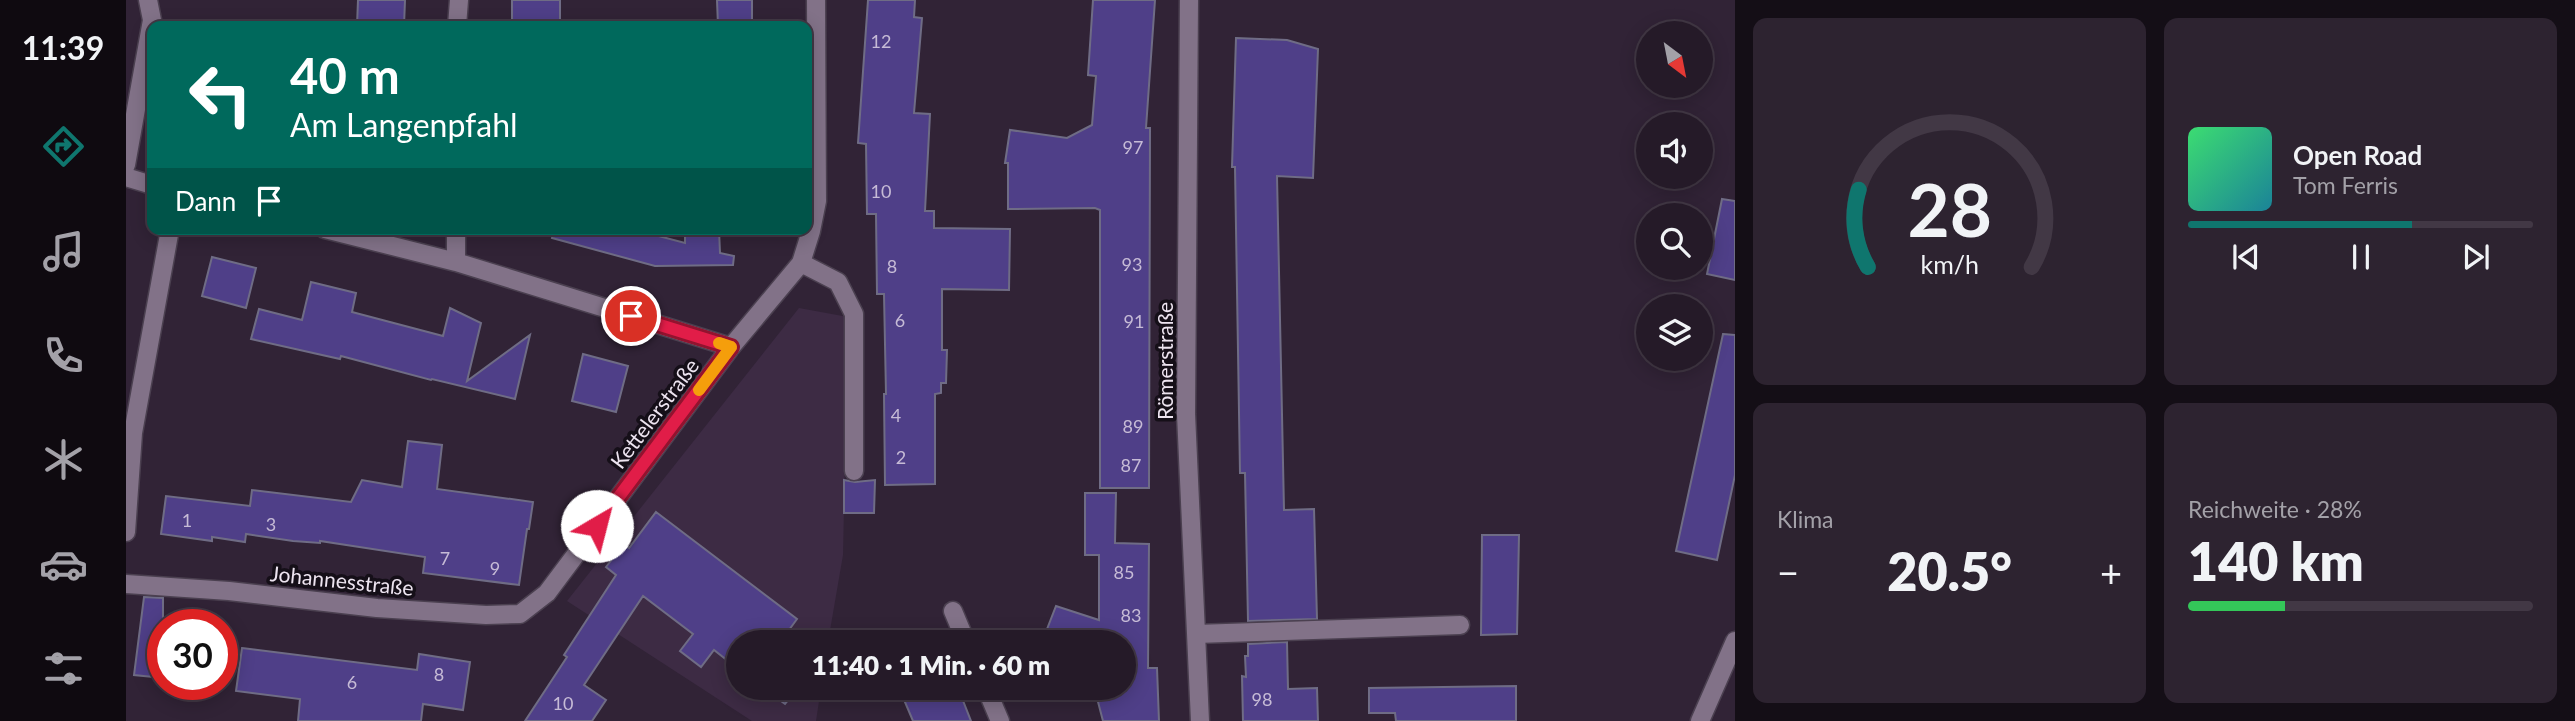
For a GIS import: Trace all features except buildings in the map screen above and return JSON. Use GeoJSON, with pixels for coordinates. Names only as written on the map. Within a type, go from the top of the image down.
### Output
{"type":"FeatureCollection","features":[{"type":"Feature","properties":{"kind":"street"},"geometry":{"type":"LineString","coordinates":[[148,0],[152,21]]}},
{"type":"Feature","properties":{"kind":"street"},"geometry":{"type":"LineString","coordinates":[[457,21],[458,0]]}},
{"type":"Feature","properties":{"kind":"street","name":"Kettelerstraße"},"geometry":{"type":"LineString","coordinates":[[812,226],[817,201],[816,0]]}},
{"type":"Feature","properties":{"kind":"street","name":"Römerstraße"},"geometry":{"type":"LineString","coordinates":[[1189,0],[1186,414],[1200,721]]}},
{"type":"Feature","properties":{"kind":"street"},"geometry":{"type":"LineString","coordinates":[[126,165],[147,48]]}},
{"type":"Feature","properties":{"kind":"street"},"geometry":{"type":"LineString","coordinates":[[126,177],[147,183]]}},
{"type":"Feature","properties":{"kind":"street"},"geometry":{"type":"LineString","coordinates":[[126,532],[134,433],[169,235]]}},
{"type":"Feature","properties":{"kind":"street"},"geometry":{"type":"LineString","coordinates":[[349,235],[456,262],[731,347]]}},
{"type":"Feature","properties":{"kind":"street"},"geometry":{"type":"LineString","coordinates":[[456,235],[456,262]]}},
{"type":"Feature","properties":{"kind":"street","name":"Kettelerstraße"},"geometry":{"type":"LineString","coordinates":[[547,593],[731,347],[801,263],[810,235]]}},
{"type":"Feature","properties":{"kind":"street"},"geometry":{"type":"LineString","coordinates":[[801,263],[838,282],[854,314],[854,471]]}},
{"type":"Feature","properties":{"kind":"street","name":"Johannesstraße"},"geometry":{"type":"LineString","coordinates":[[126,584],[377,608],[486,615],[520,614],[547,593]]}},
{"type":"Feature","properties":{"kind":"street"},"geometry":{"type":"LineString","coordinates":[[953,611],[962,630]]}},
{"type":"Feature","properties":{"kind":"street"},"geometry":{"type":"LineString","coordinates":[[1196,634],[1460,625]]}},
{"type":"Feature","properties":{"kind":"street"},"geometry":{"type":"LineString","coordinates":[[1700,721],[1735,642]]}},
{"type":"Feature","properties":{"kind":"street"},"geometry":{"type":"LineString","coordinates":[[991,700],[1000,721]]}},
{"type":"Feature","properties":{"kind":"shaded area"},"geometry":{"type":"Polygon","coordinates":[[[799,308],[848,317],[843,555],[830,630],[726,630],[726,700],[819,700],[816,721],[752,721],[567,601],[799,308]]]}},
{"type":"Feature","properties":{"kind":"slow traffic"},"geometry":{"type":"LineString","coordinates":[[699,390],[731,347],[719,343]]}},
{"type":"Feature","properties":{"kind":"route"},"geometry":{"type":"LineString","coordinates":[[597,526],[731,347],[631,316]]}}]}
